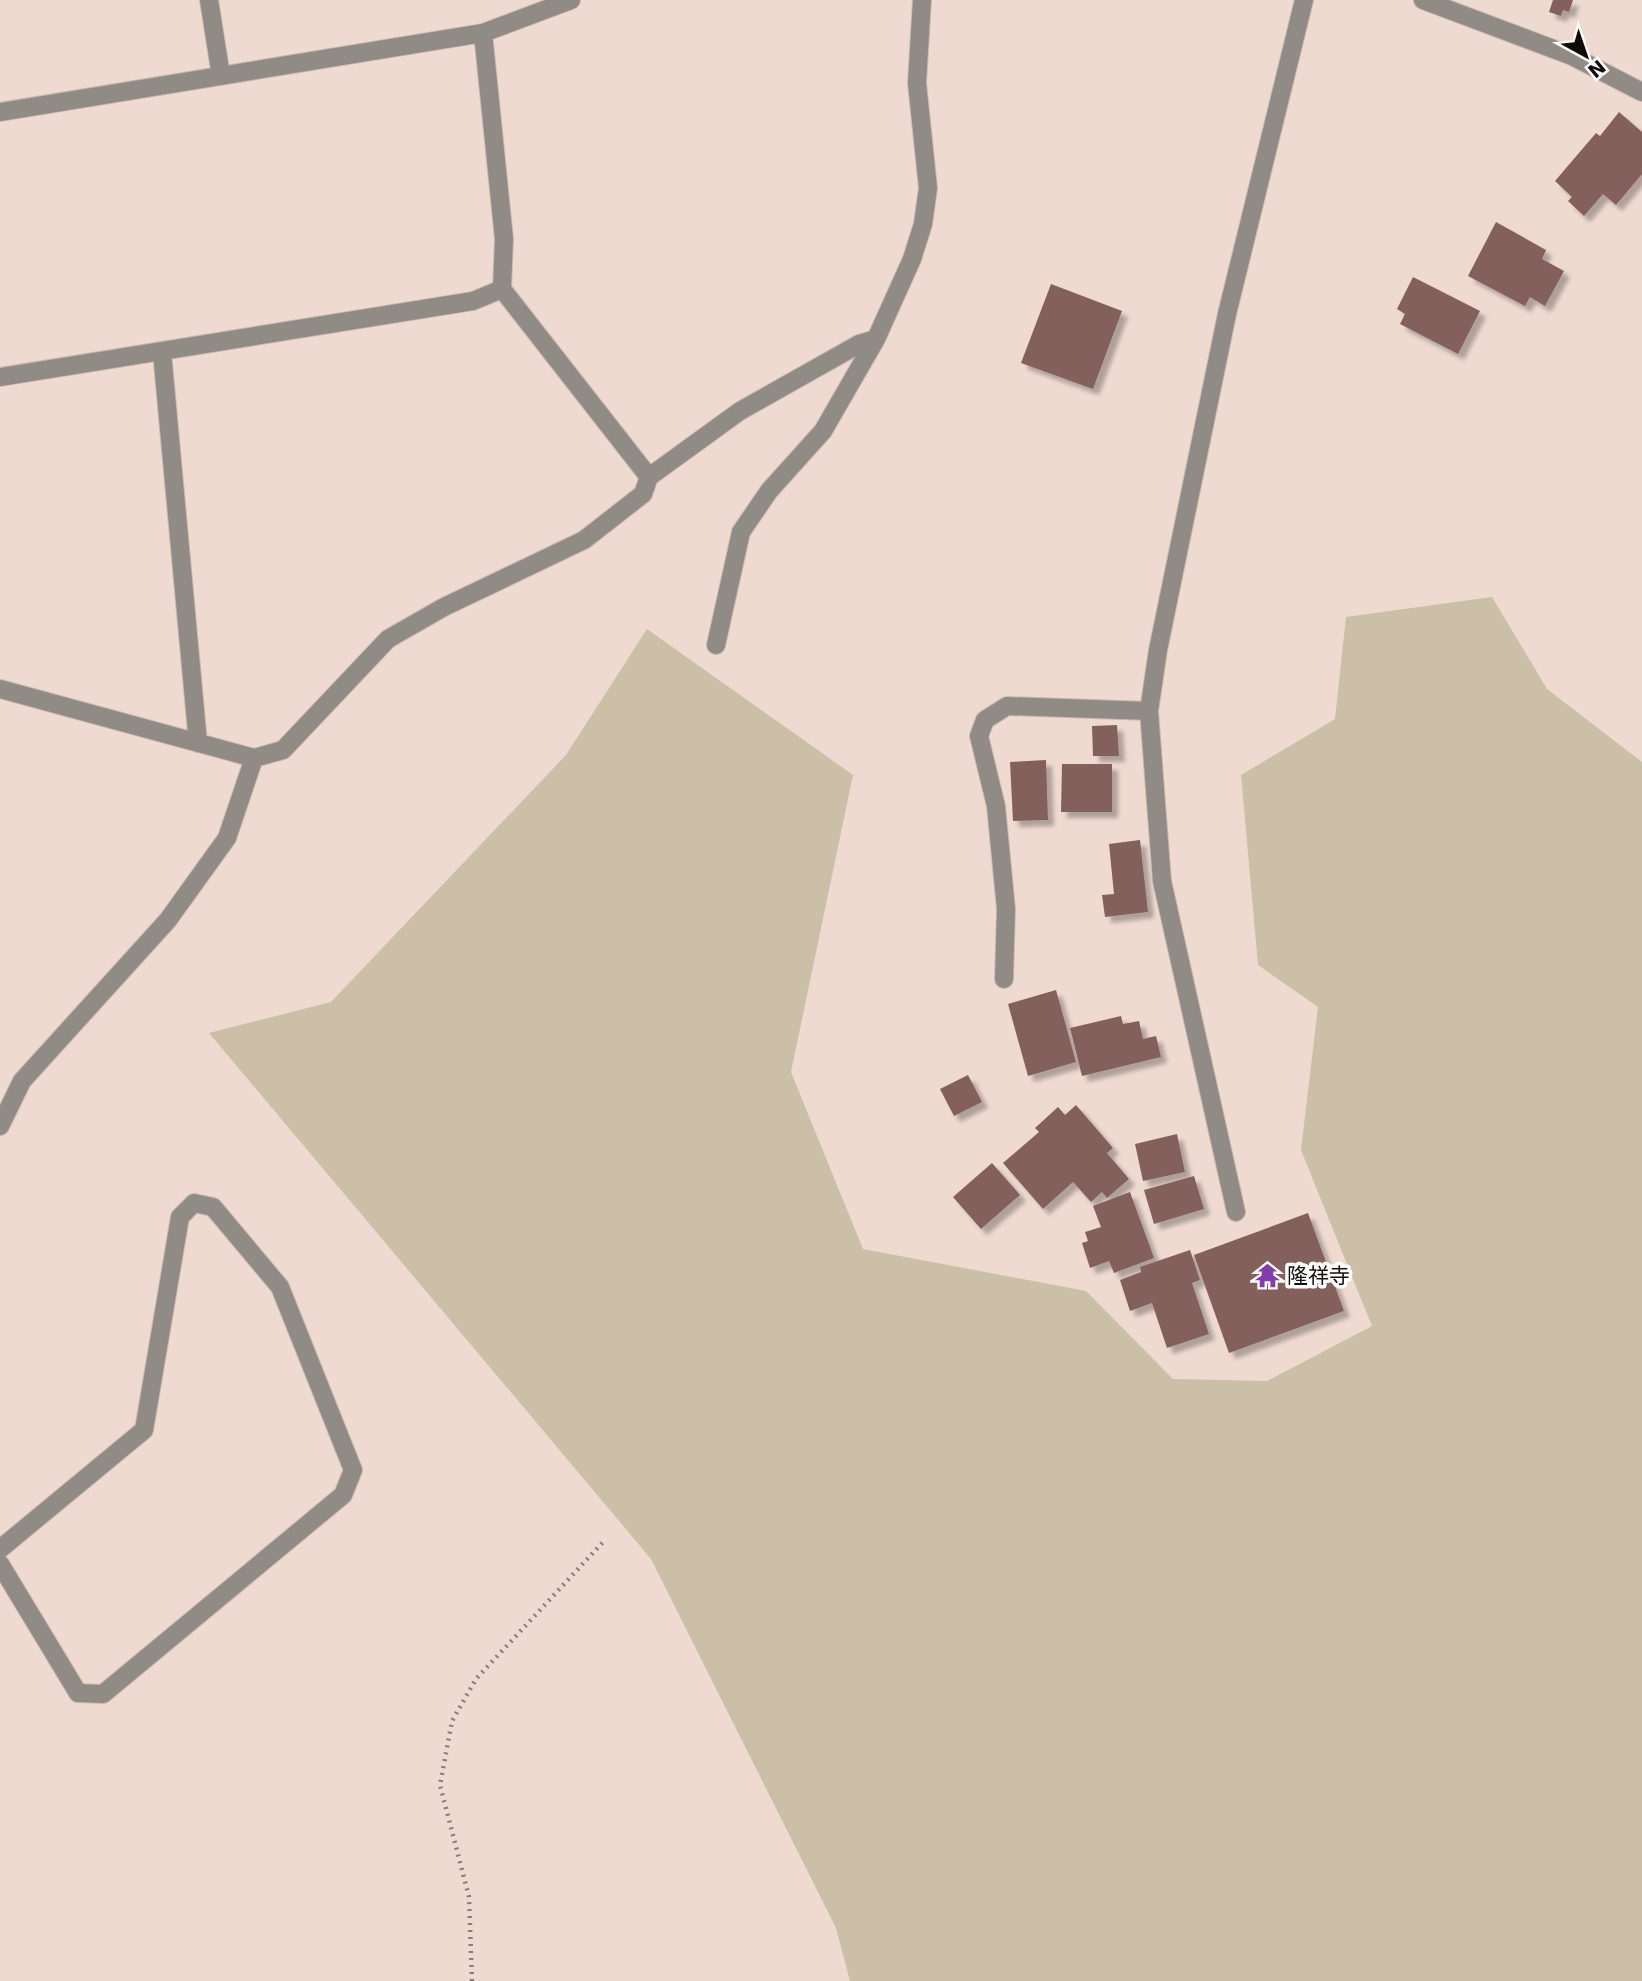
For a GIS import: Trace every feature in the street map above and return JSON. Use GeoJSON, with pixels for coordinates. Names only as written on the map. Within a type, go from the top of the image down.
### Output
{"type":"FeatureCollection","features":[{"type":"Feature","properties":{"kind":"street"},"geometry":{"type":"LineString","coordinates":[[209,0],[221,76]]}},
{"type":"Feature","properties":{"kind":"street"},"geometry":{"type":"LineString","coordinates":[[0,112],[483,33],[571,0]]}},
{"type":"Feature","properties":{"kind":"street"},"geometry":{"type":"LineString","coordinates":[[716,645],[741,532],[769,491],[823,431],[876,339],[912,259],[923,224],[928,188],[917,83],[922,0]]}},
{"type":"Feature","properties":{"kind":"street"},"geometry":{"type":"LineString","coordinates":[[1236,1212],[1162,881],[1149,711],[1158,650],[1227,314],[1304,0]]}},
{"type":"Feature","properties":{"kind":"street"},"geometry":{"type":"LineString","coordinates":[[1423,0],[1572,56],[1642,92]]}},
{"type":"Feature","properties":{"kind":"street"},"geometry":{"type":"LineString","coordinates":[[483,33],[504,239],[502,289],[649,477]]}},
{"type":"Feature","properties":{"kind":"street"},"geometry":{"type":"LineString","coordinates":[[0,377],[473,301],[502,289]]}},
{"type":"Feature","properties":{"kind":"street"},"geometry":{"type":"LineString","coordinates":[[0,689],[254,758],[283,750],[388,639],[444,607],[584,540],[643,494],[649,477],[740,411],[859,344],[876,339]]}},
{"type":"Feature","properties":{"kind":"street"},"geometry":{"type":"LineString","coordinates":[[162,352],[198,743]]}},
{"type":"Feature","properties":{"kind":"street"},"geometry":{"type":"LineString","coordinates":[[1004,979],[1006,909],[997,819],[979,736],[985,720],[1007,706],[1149,711]]}},
{"type":"Feature","properties":{"kind":"street"},"geometry":{"type":"LineString","coordinates":[[0,1126],[22,1081],[168,920],[227,838],[254,758]]}},
{"type":"Feature","properties":{"kind":"street"},"geometry":{"type":"LineString","coordinates":[[0,1549],[144,1430],[180,1217],[194,1203],[214,1207],[280,1287],[353,1470],[343,1496],[103,1694],[78,1693],[0,1564]]}},
{"type":"Feature","properties":{"kind":"path"},"geometry":{"type":"LineString","coordinates":[[472,1981],[469,1897],[440,1785],[452,1721],[476,1679],[605,1540]]}},
{"type":"Feature","properties":{"kind":"shaded area"},"geometry":{"type":"Polygon","coordinates":[[[1492,597],[1547,689],[1642,762],[1642,1981],[850,1981],[836,1928],[651,1559],[209,1033],[331,1002],[566,755],[647,629],[853,775],[791,1072],[863,1249],[1086,1291],[1173,1379],[1267,1381],[1372,1326],[1301,1150],[1318,1007],[1258,965],[1241,775],[1335,719],[1346,617],[1492,597]]]}},
{"type":"Feature","properties":{"kind":"building"},"geometry":{"type":"Polygon","coordinates":[[[1553,0],[1573,0],[1569,12],[1563,10],[1561,16],[1549,12],[1553,0]]]}},
{"type":"Feature","properties":{"kind":"building"},"geometry":{"type":"Polygon","coordinates":[[[1619,112],[1642,132],[1642,174],[1616,205],[1603,194],[1584,216],[1568,201],[1572,197],[1555,181],[1596,133],[1600,136],[1619,112]]]}},
{"type":"Feature","properties":{"kind":"building"},"geometry":{"type":"Polygon","coordinates":[[[1496,222],[1546,250],[1542,259],[1564,271],[1545,306],[1530,297],[1525,306],[1468,276],[1496,222]]]}},
{"type":"Feature","properties":{"kind":"building"},"geometry":{"type":"Polygon","coordinates":[[[1413,277],[1480,311],[1458,354],[1400,324],[1405,314],[1397,309],[1413,277]]]}},
{"type":"Feature","properties":{"kind":"building"},"geometry":{"type":"Polygon","coordinates":[[[1051,284],[1122,311],[1093,389],[1021,363],[1051,284]]]}},
{"type":"Feature","properties":{"kind":"building"},"geometry":{"type":"Polygon","coordinates":[[[1117,725],[1119,756],[1093,756],[1092,726],[1117,725]]]}},
{"type":"Feature","properties":{"kind":"building"},"geometry":{"type":"Polygon","coordinates":[[[1046,760],[1048,820],[1013,821],[1010,762],[1046,760]]]}},
{"type":"Feature","properties":{"kind":"building"},"geometry":{"type":"Polygon","coordinates":[[[1062,764],[1112,764],[1112,812],[1061,812],[1062,764]]]}},
{"type":"Feature","properties":{"kind":"building"},"geometry":{"type":"Polygon","coordinates":[[[1140,840],[1148,912],[1105,917],[1102,895],[1114,894],[1109,844],[1140,840]]]}},
{"type":"Feature","properties":{"kind":"building"},"geometry":{"type":"Polygon","coordinates":[[[1056,990],[1076,1062],[1028,1076],[1008,1004],[1056,990]]]}},
{"type":"Feature","properties":{"kind":"building"},"geometry":{"type":"Polygon","coordinates":[[[1121,1016],[1123,1024],[1139,1021],[1143,1039],[1156,1036],[1161,1057],[1082,1076],[1070,1028],[1121,1016]]]}},
{"type":"Feature","properties":{"kind":"building"},"geometry":{"type":"Polygon","coordinates":[[[968,1075],[982,1102],[954,1116],[940,1089],[968,1075]]]}},
{"type":"Feature","properties":{"kind":"building"},"geometry":{"type":"Polygon","coordinates":[[[1076,1105],[1113,1148],[1107,1153],[1129,1179],[1107,1198],[1102,1192],[1091,1202],[1073,1182],[1043,1209],[1003,1163],[1039,1132],[1035,1128],[1058,1107],[1065,1115],[1076,1105]]]}},
{"type":"Feature","properties":{"kind":"building"},"geometry":{"type":"Polygon","coordinates":[[[1177,1134],[1185,1172],[1143,1181],[1135,1144],[1177,1134]]]}},
{"type":"Feature","properties":{"kind":"building"},"geometry":{"type":"Polygon","coordinates":[[[992,1163],[1020,1195],[981,1229],[953,1197],[992,1163]]]}},
{"type":"Feature","properties":{"kind":"building"},"geometry":{"type":"Polygon","coordinates":[[[1194,1176],[1204,1209],[1154,1224],[1144,1190],[1194,1176]]]}},
{"type":"Feature","properties":{"kind":"building"},"geometry":{"type":"Polygon","coordinates":[[[1130,1192],[1154,1258],[1114,1273],[1109,1261],[1090,1268],[1082,1243],[1088,1241],[1085,1232],[1101,1227],[1093,1206],[1130,1192]]]}},
{"type":"Feature","properties":{"kind":"building"},"geometry":{"type":"Polygon","coordinates":[[[1308,1213],[1344,1311],[1229,1353],[1194,1255],[1308,1213]]]}},
{"type":"Feature","properties":{"kind":"building"},"geometry":{"type":"Polygon","coordinates":[[[1190,1250],[1200,1280],[1192,1283],[1209,1334],[1167,1348],[1152,1303],[1130,1311],[1120,1280],[1141,1272],[1140,1267],[1190,1250]]]}},
{"type":"Feature","properties":{"kind":"place","name":"隆祥寺"},"geometry":{"type":"Point","coordinates":[1267,1276]}}]}
